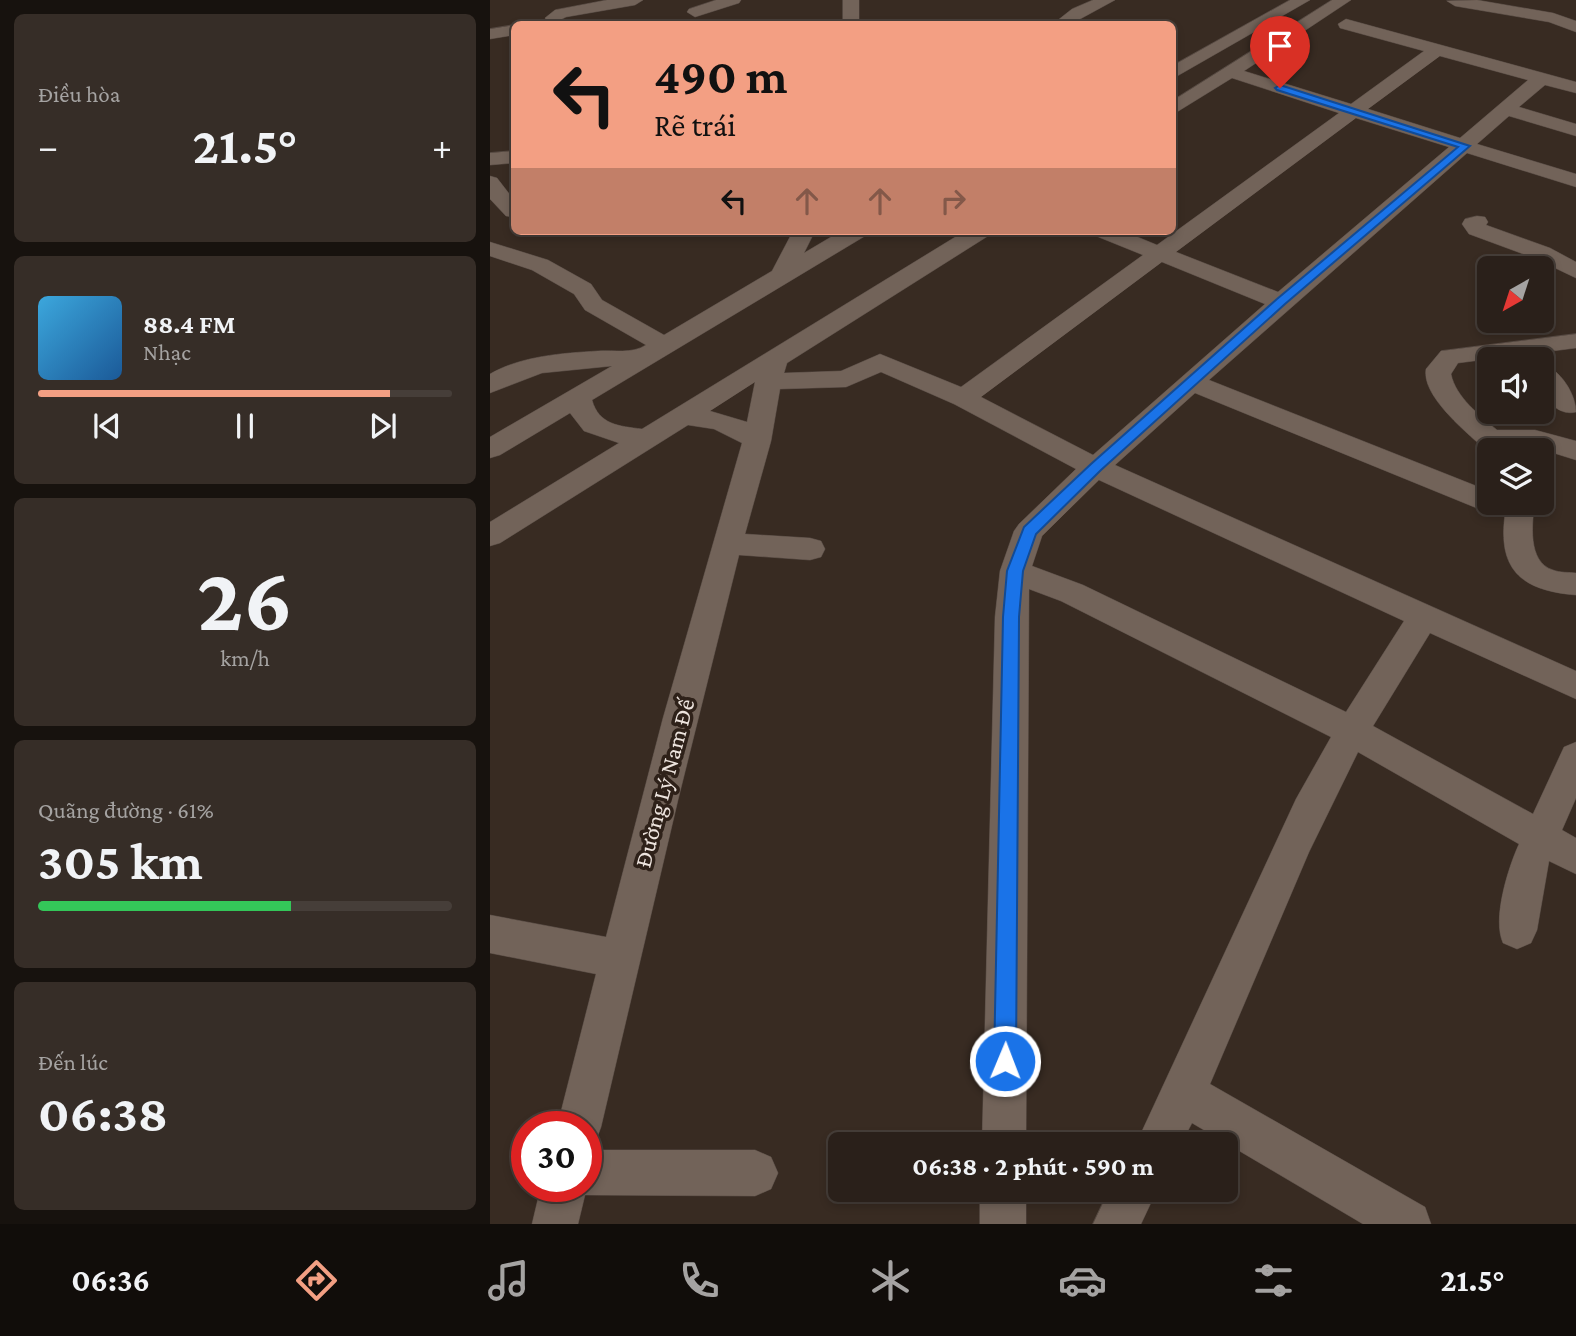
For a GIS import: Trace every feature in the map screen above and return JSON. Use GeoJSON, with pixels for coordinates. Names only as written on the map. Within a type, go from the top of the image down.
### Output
{"type":"FeatureCollection","features":[{"type":"Feature","properties":{"kind":"street"},"geometry":{"type":"LineString","coordinates":[[695,12],[733,0]]}},
{"type":"Feature","properties":{"kind":"street"},"geometry":{"type":"LineString","coordinates":[[850,0],[851,21]]}},
{"type":"Feature","properties":{"kind":"street"},"geometry":{"type":"LineString","coordinates":[[1065,21],[1078,12],[1107,0]]}},
{"type":"Feature","properties":{"kind":"street"},"geometry":{"type":"LineString","coordinates":[[1176,106],[1343,0]]}},
{"type":"Feature","properties":{"kind":"street"},"geometry":{"type":"LineString","coordinates":[[556,20],[629,1]]}},
{"type":"Feature","properties":{"kind":"street"},"geometry":{"type":"LineString","coordinates":[[611,21],[625,12],[629,1]]}},
{"type":"Feature","properties":{"kind":"street"},"geometry":{"type":"LineString","coordinates":[[1176,73],[1295,4],[1317,17]]}},
{"type":"Feature","properties":{"kind":"street"},"geometry":{"type":"LineString","coordinates":[[1454,4],[1553,18],[1576,27]]}},
{"type":"Feature","properties":{"kind":"street"},"geometry":{"type":"LineString","coordinates":[[1346,24],[1576,88]]}},
{"type":"Feature","properties":{"kind":"street"},"geometry":{"type":"LineString","coordinates":[[490,34],[511,30]]}},
{"type":"Feature","properties":{"kind":"street"},"geometry":{"type":"LineString","coordinates":[[963,398],[1438,50]]}},
{"type":"Feature","properties":{"kind":"street"},"geometry":{"type":"LineString","coordinates":[[1230,72],[1576,181]]}},
{"type":"Feature","properties":{"kind":"street"},"geometry":{"type":"LineString","coordinates":[[1004,1132],[1011,617],[1015,571],[1030,531],[1096,467],[1281,302],[1542,78]]}},
{"type":"Feature","properties":{"kind":"street"},"geometry":{"type":"LineString","coordinates":[[1506,109],[1576,130]]}},
{"type":"Feature","properties":{"kind":"street"},"geometry":{"type":"LineString","coordinates":[[490,159],[511,157]]}},
{"type":"Feature","properties":{"kind":"street"},"geometry":{"type":"LineString","coordinates":[[490,182],[495,192],[511,209]]}},
{"type":"Feature","properties":{"kind":"street"},"geometry":{"type":"LineString","coordinates":[[490,231],[511,220]]}},
{"type":"Feature","properties":{"kind":"street"},"geometry":{"type":"LineString","coordinates":[[1477,222],[1473,224],[1477,229],[1542,253],[1576,271]]}},
{"type":"Feature","properties":{"kind":"street"},"geometry":{"type":"LineString","coordinates":[[782,275],[802,235]]}},
{"type":"Feature","properties":{"kind":"street"},"geometry":{"type":"LineString","coordinates":[[490,449],[850,235]]}},
{"type":"Feature","properties":{"kind":"street"},"geometry":{"type":"LineString","coordinates":[[490,536],[680,416],[772,369],[974,235]]}},
{"type":"Feature","properties":{"kind":"street"},"geometry":{"type":"LineString","coordinates":[[1114,235],[1281,302]]}},
{"type":"Feature","properties":{"kind":"street"},"geometry":{"type":"LineString","coordinates":[[490,250],[540,265],[564,278],[583,289],[593,304],[664,345]]}},
{"type":"Feature","properties":{"kind":"street"},"geometry":{"type":"LineString","coordinates":[[1552,347],[1576,341]]}},
{"type":"Feature","properties":{"kind":"street"},"geometry":{"type":"LineString","coordinates":[[1471,353],[1477,362]]}},
{"type":"Feature","properties":{"kind":"street"},"geometry":{"type":"LineString","coordinates":[[1477,353],[1450,356],[1439,367],[1437,377],[1455,404],[1491,438]]}},
{"type":"Feature","properties":{"kind":"street"},"geometry":{"type":"LineString","coordinates":[[490,385],[514,370],[606,357],[643,358]]}},
{"type":"Feature","properties":{"kind":"street"},"geometry":{"type":"LineString","coordinates":[[772,369],[846,379],[880,362],[963,398],[1096,467],[1576,686]]}},
{"type":"Feature","properties":{"kind":"street","name":"Đường Lý Nam Đế"},"geometry":{"type":"LineString","coordinates":[[583,1111],[727,544],[757,441],[772,369]]}},
{"type":"Feature","properties":{"kind":"street"},"geometry":{"type":"LineString","coordinates":[[1191,382],[1477,497]]}},
{"type":"Feature","properties":{"kind":"street"},"geometry":{"type":"LineString","coordinates":[[1554,388],[1568,406]]}},
{"type":"Feature","properties":{"kind":"street"},"geometry":{"type":"LineString","coordinates":[[578,397],[585,420],[597,428],[645,438]]}},
{"type":"Feature","properties":{"kind":"street"},"geometry":{"type":"LineString","coordinates":[[680,416],[720,420],[738,426],[757,441]]}},
{"type":"Feature","properties":{"kind":"street"},"geometry":{"type":"LineString","coordinates":[[1507,438],[1528,438]]}},
{"type":"Feature","properties":{"kind":"street"},"geometry":{"type":"LineString","coordinates":[[1554,444],[1576,451]]}},
{"type":"Feature","properties":{"kind":"street"},"geometry":{"type":"LineString","coordinates":[[1520,515],[1520,547],[1528,568],[1542,579],[1576,584]]}},
{"type":"Feature","properties":{"kind":"street"},"geometry":{"type":"LineString","coordinates":[[727,544],[810,549]]}},
{"type":"Feature","properties":{"kind":"street"},"geometry":{"type":"LineString","coordinates":[[1015,571],[1072,593],[1352,731],[1576,858]]}},
{"type":"Feature","properties":{"kind":"street"},"geometry":{"type":"LineString","coordinates":[[1164,1132],[1184,1094],[1310,808],[1352,731],[1424,617]]}},
{"type":"Feature","properties":{"kind":"street"},"geometry":{"type":"LineString","coordinates":[[1517,930],[1530,862],[1576,757]]}},
{"type":"Feature","properties":{"kind":"street"},"geometry":{"type":"LineString","coordinates":[[490,934],[620,960]]}},
{"type":"Feature","properties":{"kind":"street"},"geometry":{"type":"LineString","coordinates":[[1184,1094],[1408,1224]]}},
{"type":"Feature","properties":{"kind":"street"},"geometry":{"type":"LineString","coordinates":[[602,1173],[755,1173]]}},
{"type":"Feature","properties":{"kind":"street"},"geometry":{"type":"LineString","coordinates":[[555,1224],[560,1202]]}},
{"type":"Feature","properties":{"kind":"street"},"geometry":{"type":"LineString","coordinates":[[1003,1202],[1003,1224]]}},
{"type":"Feature","properties":{"kind":"street"},"geometry":{"type":"LineString","coordinates":[[1116,1224],[1128,1202]]}},
{"type":"Feature","properties":{"kind":"route"},"geometry":{"type":"LineString","coordinates":[[1005,1061],[1011,617],[1015,571],[1030,531],[1096,467],[1281,302],[1465,146],[1280,88]]}}]}
